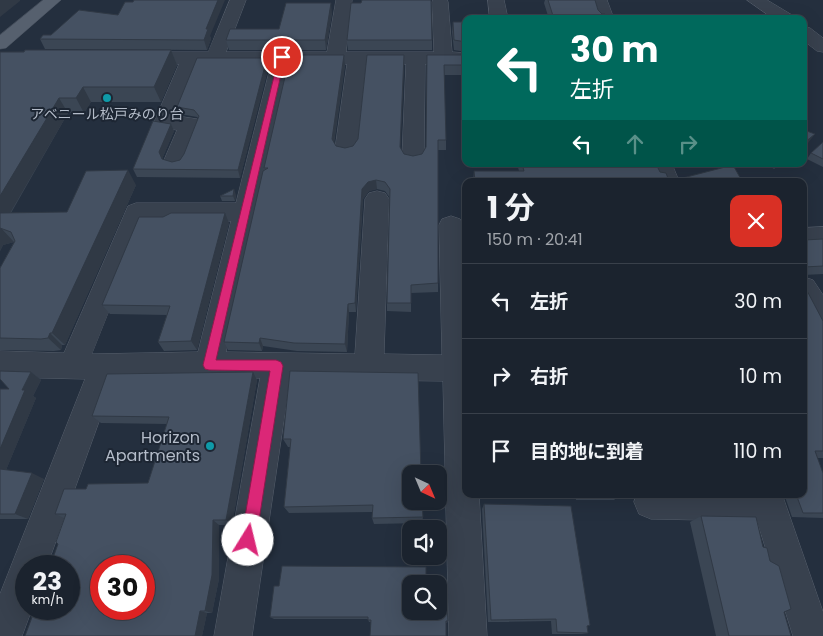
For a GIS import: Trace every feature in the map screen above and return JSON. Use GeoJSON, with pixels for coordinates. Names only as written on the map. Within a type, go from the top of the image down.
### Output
{"type":"FeatureCollection","features":[{"type":"Feature","properties":{"kind":"main road"},"geometry":{"type":"LineString","coordinates":[[3,53],[53,0]]}},
{"type":"Feature","properties":{"kind":"street"},"geometry":{"type":"LineString","coordinates":[[215,57],[238,0]]}},
{"type":"Feature","properties":{"kind":"street"},"geometry":{"type":"LineString","coordinates":[[336,58],[344,0]]}},
{"type":"Feature","properties":{"kind":"street"},"geometry":{"type":"LineString","coordinates":[[496,0],[498,15]]}},
{"type":"Feature","properties":{"kind":"street"},"geometry":{"type":"LineString","coordinates":[[599,0],[605,15]]}},
{"type":"Feature","properties":{"kind":"street"},"geometry":{"type":"LineString","coordinates":[[755,0],[779,15]]}},
{"type":"Feature","properties":{"kind":"street"},"geometry":{"type":"LineString","coordinates":[[440,2],[443,58]]}},
{"type":"Feature","properties":{"kind":"street"},"geometry":{"type":"LineString","coordinates":[[209,365],[282,57]]}},
{"type":"Feature","properties":{"kind":"street"},"geometry":{"type":"LineString","coordinates":[[124,58],[462,58]]}},
{"type":"Feature","properties":{"kind":"street"},"geometry":{"type":"LineString","coordinates":[[175,160],[190,124],[164,122],[191,58]]}},
{"type":"Feature","properties":{"kind":"street"},"geometry":{"type":"LineString","coordinates":[[346,149],[357,58]]}},
{"type":"Feature","properties":{"kind":"street"},"geometry":{"type":"LineString","coordinates":[[413,157],[416,58]]}},
{"type":"Feature","properties":{"kind":"street"},"geometry":{"type":"LineString","coordinates":[[369,367],[377,199]]}},
{"type":"Feature","properties":{"kind":"street"},"geometry":{"type":"LineString","coordinates":[[32,555],[136,212],[245,212]]}},
{"type":"Feature","properties":{"kind":"street"},"geometry":{"type":"LineString","coordinates":[[451,224],[462,406]]}},
{"type":"Feature","properties":{"kind":"street"},"geometry":{"type":"LineString","coordinates":[[807,237],[823,236]]}},
{"type":"Feature","properties":{"kind":"street"},"geometry":{"type":"LineString","coordinates":[[807,291],[823,318]]}},
{"type":"Feature","properties":{"kind":"street"},"geometry":{"type":"LineString","coordinates":[[0,364],[461,368]]}},
{"type":"Feature","properties":{"kind":"street"},"geometry":{"type":"LineString","coordinates":[[232,636],[276,366]]}},
{"type":"Feature","properties":{"kind":"street"},"geometry":{"type":"LineString","coordinates":[[464,498],[468,636]]}},
{"type":"Feature","properties":{"kind":"street"},"geometry":{"type":"LineString","coordinates":[[651,502],[766,499],[812,636]]}},
{"type":"Feature","properties":{"kind":"street"},"geometry":{"type":"LineString","coordinates":[[3,636],[15,604]]}},
{"type":"Feature","properties":{"kind":"building"},"geometry":{"type":"Polygon","coordinates":[[[134,0],[218,0],[206,29],[208,29],[204,40],[40,39],[43,35],[51,35],[79,10],[118,15],[125,2],[133,2],[134,0]]]}},
{"type":"Feature","properties":{"kind":"building"},"geometry":{"type":"Polygon","coordinates":[[[362,0],[431,0],[432,40],[347,40],[351,3],[361,3],[362,0]]]}},
{"type":"Feature","properties":{"kind":"building"},"geometry":{"type":"Polygon","coordinates":[[[548,0],[595,0],[598,10],[605,15],[553,15],[548,0]]]}},
{"type":"Feature","properties":{"kind":"building"},"geometry":{"type":"Polygon","coordinates":[[[286,3],[331,3],[325,40],[226,40],[230,29],[279,29],[286,3]]]}},
{"type":"Feature","properties":{"kind":"building"},"geometry":{"type":"Polygon","coordinates":[[[453,22],[462,22],[462,41],[454,40],[453,22]]]}},
{"type":"Feature","properties":{"kind":"building"},"geometry":{"type":"Polygon","coordinates":[[[25,50],[171,50],[154,87],[83,87],[76,98],[59,98],[0,196],[0,52],[24,52],[25,50]]]}},
{"type":"Feature","properties":{"kind":"building"},"geometry":{"type":"Polygon","coordinates":[[[290,55],[344,55],[332,139],[336,146],[345,148],[353,146],[358,139],[367,55],[404,55],[400,147],[404,154],[413,156],[422,154],[426,147],[427,55],[462,55],[462,65],[444,65],[446,140],[438,140],[438,283],[411,285],[411,303],[387,303],[390,189],[385,182],[376,180],[368,182],[362,189],[355,303],[348,304],[345,344],[294,343],[260,338],[259,343],[224,342],[263,171],[268,168],[264,168],[290,55]]]}},
{"type":"Feature","properties":{"kind":"building"},"geometry":{"type":"Polygon","coordinates":[[[197,58],[267,58],[238,170],[133,169],[153,121],[171,124],[159,152],[162,159],[172,162],[180,160],[184,154],[199,116],[194,110],[177,107],[197,58]]]}},
{"type":"Feature","properties":{"kind":"building"},"geometry":{"type":"Polygon","coordinates":[[[807,131],[815,134],[807,141],[807,131]]]}},
{"type":"Feature","properties":{"kind":"building"},"geometry":{"type":"Polygon","coordinates":[[[823,142],[823,159],[811,153],[823,142]]]}},
{"type":"Feature","properties":{"kind":"building"},"geometry":{"type":"Polygon","coordinates":[[[523,167],[658,167],[660,172],[666,173],[668,178],[475,178],[474,171],[524,171],[523,167]]]}},
{"type":"Feature","properties":{"kind":"building"},"geometry":{"type":"Polygon","coordinates":[[[725,167],[734,167],[740,178],[683,178],[725,167]]]}},
{"type":"Feature","properties":{"kind":"building"},"geometry":{"type":"Polygon","coordinates":[[[128,170],[52,333],[50,333],[48,338],[41,339],[0,338],[0,268],[15,241],[11,232],[0,228],[0,213],[67,212],[86,171],[128,170]]]}},
{"type":"Feature","properties":{"kind":"building"},"geometry":{"type":"Polygon","coordinates":[[[234,189],[233,196],[220,196],[234,189]]]}},
{"type":"Feature","properties":{"kind":"building"},"geometry":{"type":"Polygon","coordinates":[[[171,213],[225,213],[191,341],[158,342],[170,306],[102,305],[139,217],[163,217],[171,213]]]}},
{"type":"Feature","properties":{"kind":"building"},"geometry":{"type":"Polygon","coordinates":[[[823,239],[823,266],[807,267],[807,240],[823,239]]]}},
{"type":"Feature","properties":{"kind":"building"},"geometry":{"type":"Polygon","coordinates":[[[807,291],[823,321],[823,451],[815,451],[823,473],[823,513],[803,513],[797,498],[807,498],[807,291]]]}},
{"type":"Feature","properties":{"kind":"building"},"geometry":{"type":"Polygon","coordinates":[[[0,371],[31,372],[22,390],[25,390],[0,449],[0,389],[9,389],[0,379],[0,371]]]}},
{"type":"Feature","properties":{"kind":"building"},"geometry":{"type":"Polygon","coordinates":[[[290,371],[418,373],[421,465],[402,465],[402,510],[423,510],[423,517],[372,518],[373,505],[284,507],[291,439],[283,439],[290,371]]]}},
{"type":"Feature","properties":{"kind":"building"},"geometry":{"type":"Polygon","coordinates":[[[253,372],[226,520],[213,520],[212,575],[205,611],[200,611],[195,636],[25,636],[31,620],[80,620],[80,555],[54,555],[58,544],[56,542],[66,514],[55,514],[64,489],[86,489],[88,484],[148,483],[169,417],[92,416],[107,374],[253,372]]]}},
{"type":"Feature","properties":{"kind":"building"},"geometry":{"type":"Polygon","coordinates":[[[0,469],[32,473],[15,514],[0,514],[0,469]]]}},
{"type":"Feature","properties":{"kind":"building"},"geometry":{"type":"Polygon","coordinates":[[[484,504],[571,506],[590,625],[587,626],[588,633],[557,632],[556,619],[491,620],[484,504]]]}},
{"type":"Feature","properties":{"kind":"building"},"geometry":{"type":"Polygon","coordinates":[[[701,516],[756,517],[763,547],[767,548],[770,561],[779,566],[791,609],[784,612],[791,636],[729,636],[701,516]]]}},
{"type":"Feature","properties":{"kind":"building"},"geometry":{"type":"Polygon","coordinates":[[[282,566],[426,567],[426,575],[402,575],[402,620],[447,620],[447,597],[448,621],[446,621],[446,636],[370,636],[371,620],[368,620],[368,617],[270,617],[274,586],[279,586],[282,566]]]}},
{"type":"Feature","properties":{"kind":"place","name":"アベニール松戸みのり台"},"geometry":{"type":"Point","coordinates":[107,98]}},
{"type":"Feature","properties":{"kind":"place","name":"Horizon Apartments"},"geometry":{"type":"Point","coordinates":[210,446]}},
{"type":"Feature","properties":{"kind":"route"},"geometry":{"type":"LineString","coordinates":[[248,540],[276,366],[209,365],[282,57]]}}]}
